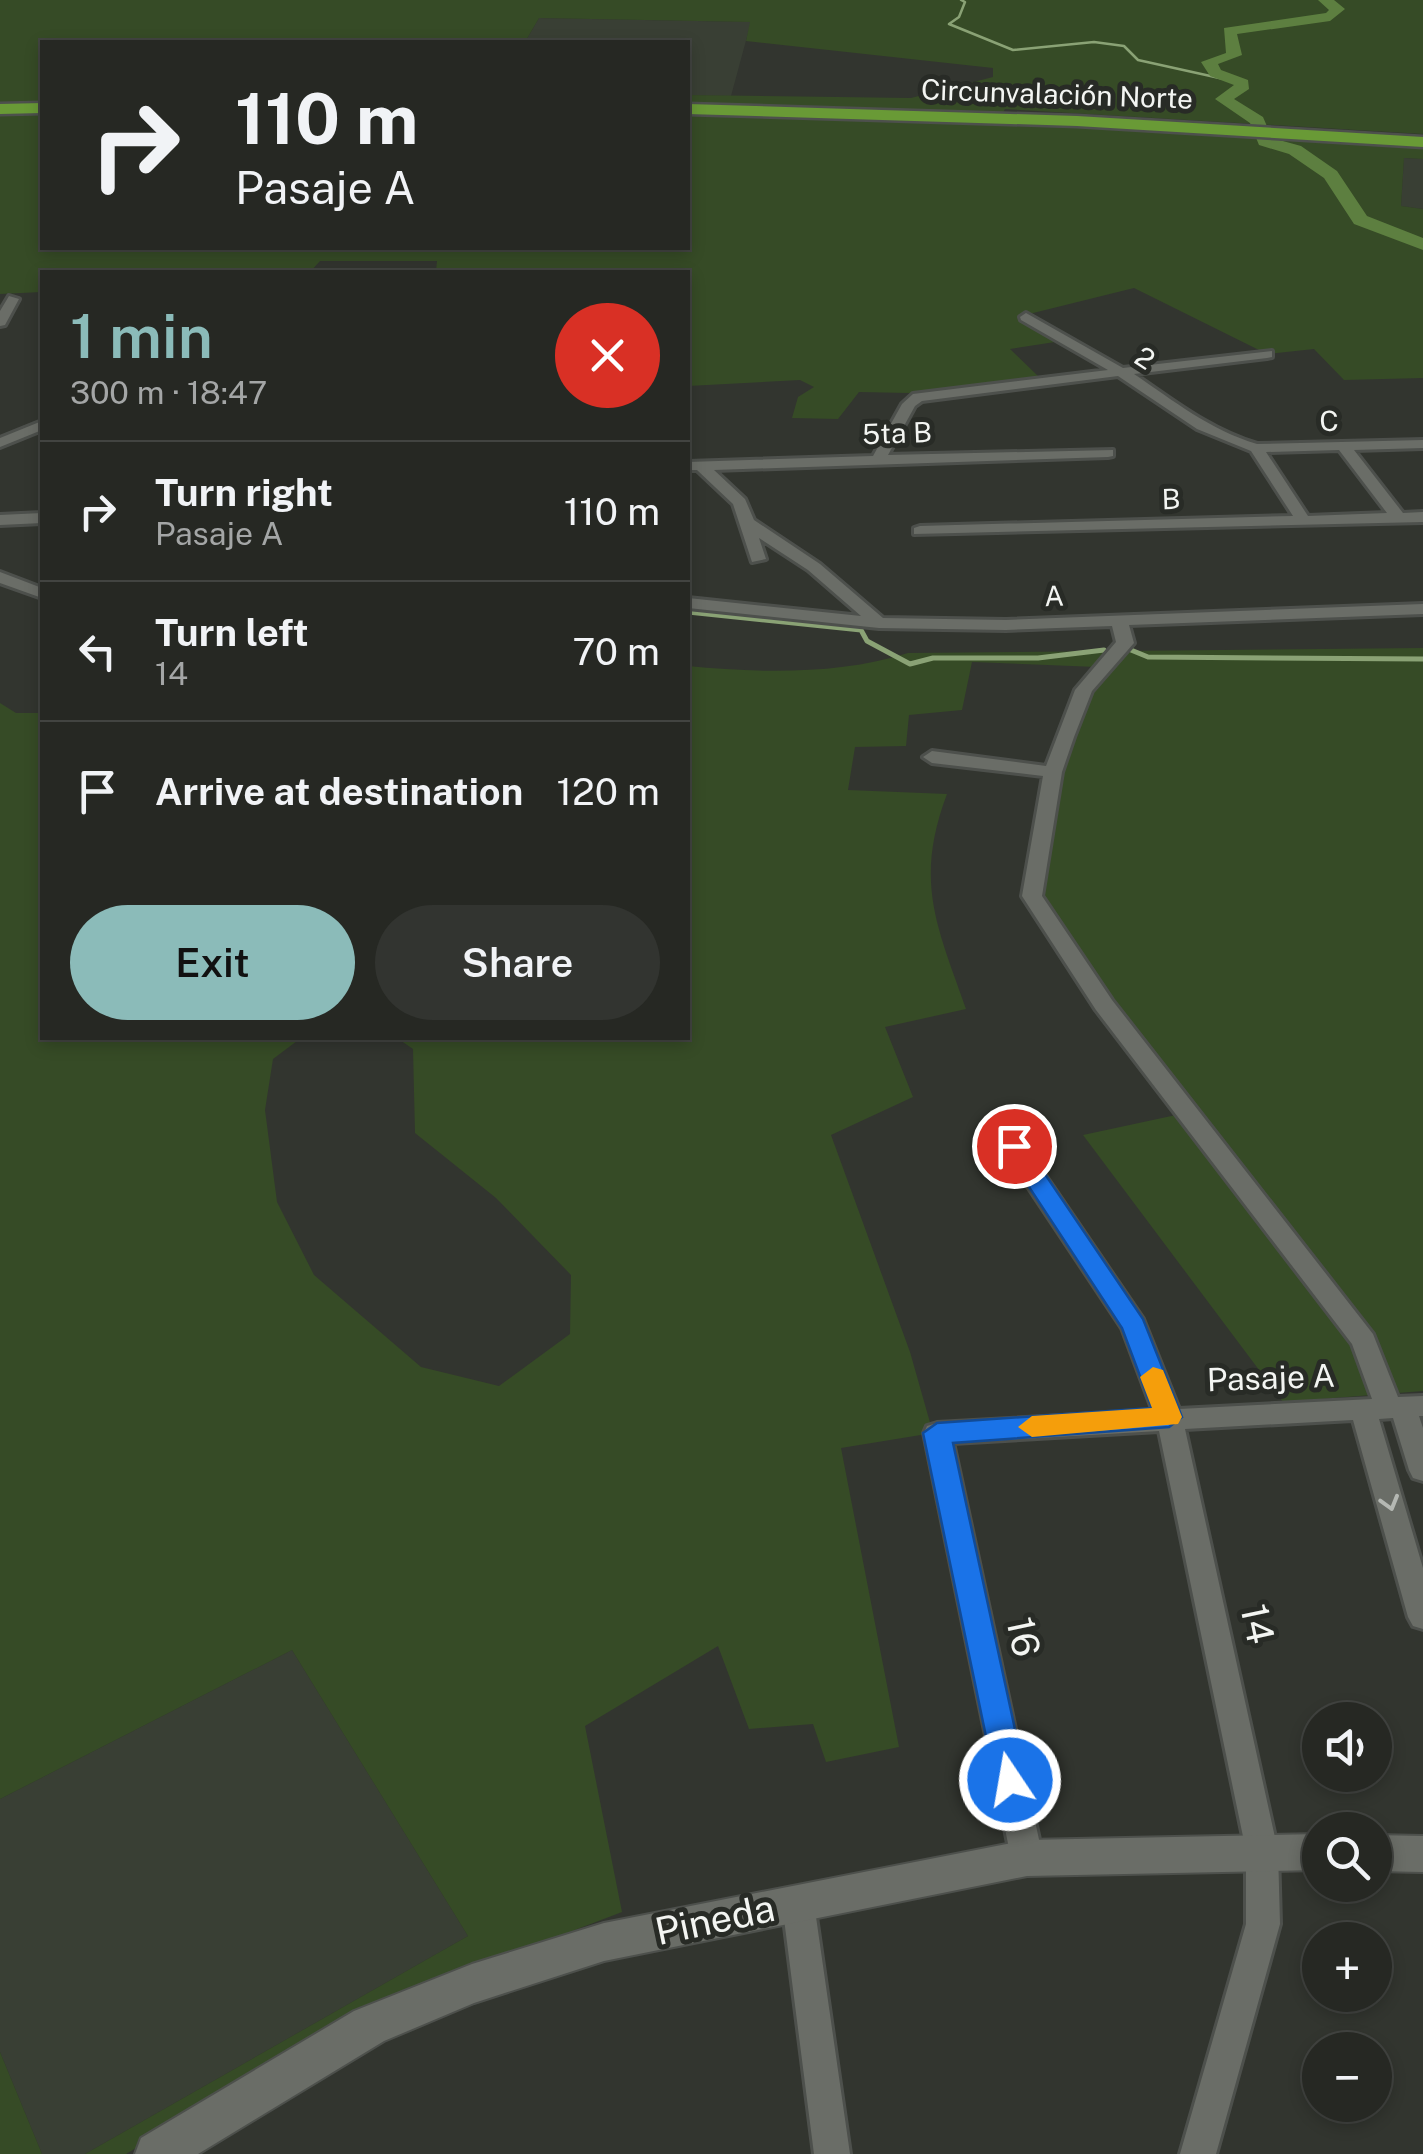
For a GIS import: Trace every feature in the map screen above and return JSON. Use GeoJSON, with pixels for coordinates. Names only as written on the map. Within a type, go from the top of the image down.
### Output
{"type":"FeatureCollection","features":[{"type":"Feature","properties":{"kind":"highway","name":"Circunvalación Norte"},"geometry":{"type":"LineString","coordinates":[[690,106],[1226,127],[1423,140]]}},
{"type":"Feature","properties":{"kind":"highway"},"geometry":{"type":"LineString","coordinates":[[0,110],[40,110]]}},
{"type":"Feature","properties":{"kind":"street"},"geometry":{"type":"LineString","coordinates":[[0,322],[13,299]]}},
{"type":"Feature","properties":{"kind":"street","name":"2"},"geometry":{"type":"LineString","coordinates":[[1026,316],[1120,371],[1208,432],[1236,444]]}},
{"type":"Feature","properties":{"kind":"street"},"geometry":{"type":"LineString","coordinates":[[878,459],[909,404],[918,397],[1267,354]]}},
{"type":"Feature","properties":{"kind":"street"},"geometry":{"type":"LineString","coordinates":[[0,443],[40,426]]}},
{"type":"Feature","properties":{"kind":"street","name":"C"},"geometry":{"type":"LineString","coordinates":[[1236,444],[1256,448],[1423,444]]}},
{"type":"Feature","properties":{"kind":"street"},"geometry":{"type":"LineString","coordinates":[[1342,446],[1398,518]]}},
{"type":"Feature","properties":{"kind":"street"},"geometry":{"type":"LineString","coordinates":[[1256,448],[1303,520]]}},
{"type":"Feature","properties":{"kind":"street","name":"5ta B"},"geometry":{"type":"LineString","coordinates":[[694,466],[1108,453]]}},
{"type":"Feature","properties":{"kind":"street"},"geometry":{"type":"LineString","coordinates":[[694,466],[740,502],[758,559]]}},
{"type":"Feature","properties":{"kind":"street","name":"B"},"geometry":{"type":"LineString","coordinates":[[920,532],[1423,517]]}},
{"type":"Feature","properties":{"kind":"street"},"geometry":{"type":"LineString","coordinates":[[0,520],[40,518]]}},
{"type":"Feature","properties":{"kind":"street"},"geometry":{"type":"LineString","coordinates":[[749,524],[814,567],[878,623]]}},
{"type":"Feature","properties":{"kind":"street"},"geometry":{"type":"LineString","coordinates":[[0,576],[40,592]]}},
{"type":"Feature","properties":{"kind":"street","name":"A"},"geometry":{"type":"LineString","coordinates":[[690,603],[878,623],[1119,621],[1423,609]]}},
{"type":"Feature","properties":{"kind":"street"},"geometry":{"type":"LineString","coordinates":[[1119,621],[1125,644],[1084,690],[1054,772],[1032,896],[1104,1005],[1364,1340],[1400,1404],[1423,1470]]}},
{"type":"Feature","properties":{"kind":"street"},"geometry":{"type":"LineString","coordinates":[[932,756],[1054,772]]}},
{"type":"Feature","properties":{"kind":"street","name":"14"},"geometry":{"type":"LineString","coordinates":[[1014,1146],[1134,1326],[1169,1417],[1262,1851],[1263,1924],[1198,2154]]}},
{"type":"Feature","properties":{"kind":"street"},"geometry":{"type":"LineString","coordinates":[[1400,1404],[1423,1616]]}},
{"type":"Feature","properties":{"kind":"street","name":"Pasaje A"},"geometry":{"type":"LineString","coordinates":[[937,1433],[1400,1404]]}},
{"type":"Feature","properties":{"kind":"street","name":"16"},"geometry":{"type":"LineString","coordinates":[[937,1433],[1027,1858]]}},
{"type":"Feature","properties":{"kind":"street","name":"Pineda"},"geometry":{"type":"LineString","coordinates":[[157,2154],[369,2026],[472,1984],[604,1942],[1027,1858],[1302,1852]]}},
{"type":"Feature","properties":{"kind":"street"},"geometry":{"type":"LineString","coordinates":[[1392,1853],[1423,1854]]}},
{"type":"Feature","properties":{"kind":"street"},"geometry":{"type":"LineString","coordinates":[[798,1902],[832,2154]]}},
{"type":"Feature","properties":{"kind":"shaded area"},"geometry":{"type":"Polygon","coordinates":[[[539,18],[751,22],[731,96],[690,95],[690,40],[526,40],[539,18]]]}},
{"type":"Feature","properties":{"kind":"shaded area"},"geometry":{"type":"Polygon","coordinates":[[[1404,158],[1423,159],[1423,209],[1401,206],[1404,158]]]}},
{"type":"Feature","properties":{"kind":"shaded area"},"geometry":{"type":"Polygon","coordinates":[[[292,1650],[468,1936],[85,2154],[42,2154],[0,2052],[0,1799],[292,1650]]]}},
{"type":"Feature","properties":{"kind":"green space"},"geometry":{"type":"Polygon","coordinates":[[[0,0],[1423,0],[1423,134],[1005,109],[999,120],[1423,147],[1423,159],[1404,158],[1401,206],[1423,209],[1423,378],[1344,380],[1314,349],[1267,354],[1134,288],[1021,316],[1055,342],[1010,349],[1039,377],[909,393],[859,392],[838,419],[792,418],[798,397],[814,387],[800,380],[690,386],[690,270],[436,270],[437,261],[320,261],[312,270],[40,270],[40,292],[0,294],[0,0]]]}},
{"type":"Feature","properties":{"kind":"green space"},"geometry":{"type":"Polygon","coordinates":[[[1423,648],[1423,1391],[1283,1402],[1083,1135],[1190,1112],[1036,899],[1053,772],[1097,667],[972,662],[962,710],[909,715],[906,746],[855,747],[848,790],[947,794],[932,853],[933,903],[966,1009],[885,1027],[913,1097],[831,1135],[910,1352],[933,1433],[841,1448],[899,1747],[826,1762],[813,1724],[749,1729],[718,1646],[585,1726],[622,1912],[368,2009],[126,2154],[85,2154],[468,1936],[292,1650],[0,1799],[0,703],[16,713],[40,713],[40,1040],[298,1040],[273,1059],[265,1110],[277,1202],[314,1275],[421,1367],[499,1386],[570,1334],[571,1275],[496,1198],[415,1133],[413,1049],[400,1040],[690,1040],[690,666],[827,669],[908,653],[1423,648]]]}},
{"type":"Feature","properties":{"kind":"green space"},"geometry":{"type":"Polygon","coordinates":[[[0,2052],[42,2154],[0,2154],[0,2052]]]}},
{"type":"Feature","properties":{"kind":"waterway"},"geometry":{"type":"LineString","coordinates":[[961,0],[965,2],[959,17],[949,24],[1013,50],[1094,42],[1124,46],[1138,60],[1242,83]]}},
{"type":"Feature","properties":{"kind":"waterway"},"geometry":{"type":"LineString","coordinates":[[1325,0],[1338,9],[1330,17],[1229,31],[1234,55],[1209,62],[1215,73],[1242,83],[1241,89],[1223,99],[1257,120],[1265,141],[1295,150],[1331,175],[1360,220],[1423,244]]}},
{"type":"Feature","properties":{"kind":"waterway"},"geometry":{"type":"LineString","coordinates":[[690,612],[861,630],[867,641],[910,664],[933,658],[1038,658],[1104,650]]}},
{"type":"Feature","properties":{"kind":"waterway"},"geometry":{"type":"LineString","coordinates":[[1131,650],[1148,657],[1423,659]]}},
{"type":"Feature","properties":{"kind":"slow traffic"},"geometry":{"type":"LineString","coordinates":[[1032,1427],[1169,1417],[1153,1377]]}},
{"type":"Feature","properties":{"kind":"route"},"geometry":{"type":"LineString","coordinates":[[1010,1780],[937,1433],[1169,1417],[1134,1326],[1014,1146]]}}]}
